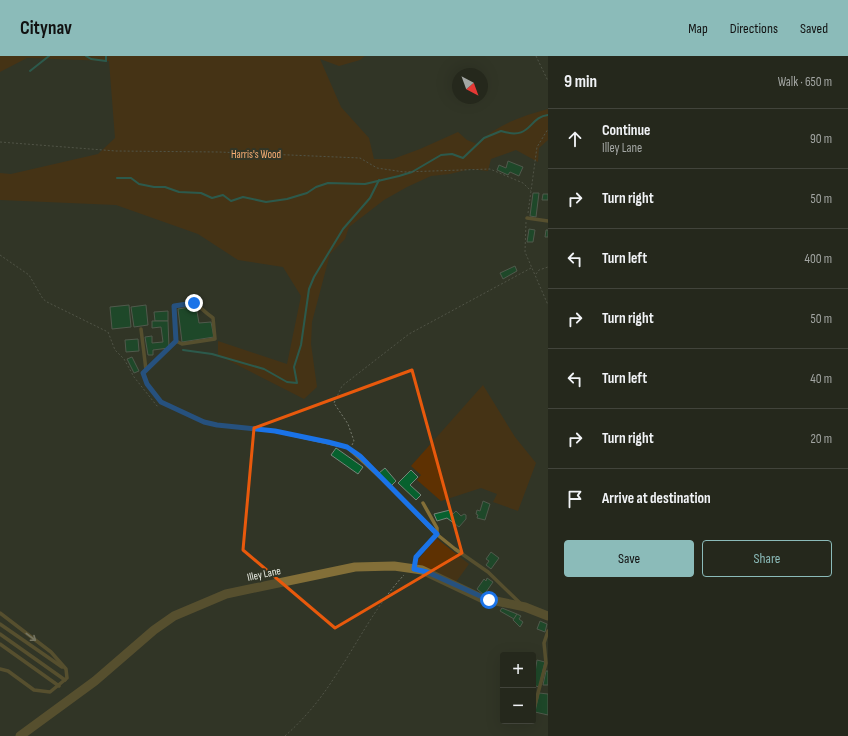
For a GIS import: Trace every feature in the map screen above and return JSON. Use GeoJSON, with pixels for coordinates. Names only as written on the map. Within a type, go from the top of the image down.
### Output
{"type":"FeatureCollection","features":[{"type":"Feature","properties":{"kind":"street","name":"Illey Lane"},"geometry":{"type":"LineString","coordinates":[[20,736],[95,681],[154,630],[174,616],[226,594],[355,567],[394,566],[427,572],[481,598],[525,607],[548,616]]}},
{"type":"Feature","properties":{"kind":"lane"},"geometry":{"type":"LineString","coordinates":[[527,218],[548,221]]}},
{"type":"Feature","properties":{"kind":"lane"},"geometry":{"type":"LineString","coordinates":[[176,341],[182,344],[215,338],[213,318],[198,304],[194,303],[174,306],[176,341],[143,373],[147,384],[161,402],[204,422],[217,425],[275,431],[349,448],[386,482],[437,534],[455,550],[488,572],[525,607]]}},
{"type":"Feature","properties":{"kind":"lane"},"geometry":{"type":"LineString","coordinates":[[141,330],[146,370]]}},
{"type":"Feature","properties":{"kind":"lane"},"geometry":{"type":"LineString","coordinates":[[423,503],[437,528],[437,534]]}},
{"type":"Feature","properties":{"kind":"lane"},"geometry":{"type":"LineString","coordinates":[[0,613],[51,652],[66,669],[67,678],[50,692],[34,690],[8,672],[0,669]]}},
{"type":"Feature","properties":{"kind":"lane"},"geometry":{"type":"LineString","coordinates":[[0,624],[66,669]]}},
{"type":"Feature","properties":{"kind":"lane"},"geometry":{"type":"LineString","coordinates":[[536,701],[546,663],[544,643],[548,631]]}},
{"type":"Feature","properties":{"kind":"lane"},"geometry":{"type":"LineString","coordinates":[[0,634],[65,680]]}},
{"type":"Feature","properties":{"kind":"lane"},"geometry":{"type":"LineString","coordinates":[[0,644],[59,686]]}},
{"type":"Feature","properties":{"kind":"path"},"geometry":{"type":"LineString","coordinates":[[536,56],[548,81]]}},
{"type":"Feature","properties":{"kind":"path"},"geometry":{"type":"LineString","coordinates":[[548,129],[537,147],[527,218],[525,252],[531,268],[536,274],[548,305]]}},
{"type":"Feature","properties":{"kind":"path"},"geometry":{"type":"LineString","coordinates":[[0,142],[116,151],[219,152],[360,158],[377,168],[404,172],[490,169],[523,183],[531,191]]}},
{"type":"Feature","properties":{"kind":"path"},"geometry":{"type":"LineString","coordinates":[[0,255],[29,275],[44,300],[108,332],[115,350],[124,359],[134,377],[157,406],[170,406]]}},
{"type":"Feature","properties":{"kind":"path"},"geometry":{"type":"LineString","coordinates":[[536,274],[539,270],[548,267]]}},
{"type":"Feature","properties":{"kind":"path"},"geometry":{"type":"LineString","coordinates":[[349,448],[354,441],[348,424],[334,403],[342,386],[409,334],[531,268]]}},
{"type":"Feature","properties":{"kind":"path"},"geometry":{"type":"LineString","coordinates":[[285,736],[325,692],[392,588],[412,569],[416,557],[437,534]]}},
{"type":"Feature","properties":{"kind":"highlighted area"},"geometry":{"type":"Polygon","coordinates":[[[412,370],[462,553],[335,628],[243,550],[254,428],[412,370]]]}},
{"type":"Feature","properties":{"kind":"green space","name":"Harris's Wood"},"geometry":{"type":"Polygon","coordinates":[[[0,56],[365,56],[360,60],[339,66],[320,59],[341,107],[369,138],[374,159],[393,159],[458,132],[467,140],[477,144],[484,137],[501,126],[548,109],[548,140],[539,148],[538,162],[516,150],[491,159],[488,171],[470,169],[450,174],[431,176],[384,200],[349,227],[345,239],[330,254],[312,322],[311,344],[317,387],[304,399],[218,355],[218,341],[287,364],[301,296],[283,267],[238,260],[198,234],[116,205],[0,200],[0,173],[11,174],[98,154],[115,138],[109,61],[27,58],[0,72],[0,56]]]}},
{"type":"Feature","properties":{"kind":"green space"},"geometry":{"type":"Polygon","coordinates":[[[483,385],[515,437],[536,463],[518,511],[493,502],[497,494],[481,488],[441,501],[417,480],[421,475],[411,466],[483,385]]]}},
{"type":"Feature","properties":{"kind":"green space"},"geometry":{"type":"Polygon","coordinates":[[[436,538],[469,564],[456,582],[413,566],[436,538]]]}},
{"type":"Feature","properties":{"kind":"building"},"geometry":{"type":"Polygon","coordinates":[[[508,161],[523,167],[519,176],[510,172],[508,175],[497,170],[499,165],[506,168],[508,161]]]}},
{"type":"Feature","properties":{"kind":"building"},"geometry":{"type":"Polygon","coordinates":[[[533,193],[539,193],[536,217],[530,216],[533,193]]]}},
{"type":"Feature","properties":{"kind":"building"},"geometry":{"type":"Polygon","coordinates":[[[543,194],[548,194],[548,200],[542,200],[543,194]]]}},
{"type":"Feature","properties":{"kind":"building"},"geometry":{"type":"Polygon","coordinates":[[[529,229],[535,230],[533,242],[527,242],[529,229]]]}},
{"type":"Feature","properties":{"kind":"building"},"geometry":{"type":"Polygon","coordinates":[[[546,230],[548,230],[548,237],[545,237],[546,230]]]}},
{"type":"Feature","properties":{"kind":"building"},"geometry":{"type":"Polygon","coordinates":[[[515,266],[517,271],[503,279],[500,273],[515,266]]]}},
{"type":"Feature","properties":{"kind":"building"},"geometry":{"type":"Polygon","coordinates":[[[129,305],[131,327],[112,329],[110,307],[129,305]]]}},
{"type":"Feature","properties":{"kind":"building"},"geometry":{"type":"Polygon","coordinates":[[[146,305],[148,325],[134,327],[131,307],[146,305]]]}},
{"type":"Feature","properties":{"kind":"building"},"geometry":{"type":"Polygon","coordinates":[[[196,306],[199,323],[211,322],[214,337],[182,342],[178,309],[196,306]]]}},
{"type":"Feature","properties":{"kind":"building"},"geometry":{"type":"Polygon","coordinates":[[[168,311],[168,321],[155,321],[154,312],[168,311]]]}},
{"type":"Feature","properties":{"kind":"building"},"geometry":{"type":"Polygon","coordinates":[[[152,321],[168,321],[169,348],[153,350],[153,355],[148,355],[145,337],[152,336],[152,343],[163,342],[161,327],[152,328],[152,321]]]}},
{"type":"Feature","properties":{"kind":"building"},"geometry":{"type":"Polygon","coordinates":[[[138,339],[139,351],[126,352],[125,340],[138,339]]]}},
{"type":"Feature","properties":{"kind":"building"},"geometry":{"type":"Polygon","coordinates":[[[132,357],[139,371],[134,373],[127,359],[132,357]]]}},
{"type":"Feature","properties":{"kind":"building"},"geometry":{"type":"Polygon","coordinates":[[[336,448],[363,467],[358,474],[331,455],[336,448]]]}},
{"type":"Feature","properties":{"kind":"building"},"geometry":{"type":"Polygon","coordinates":[[[385,468],[396,481],[391,486],[379,473],[385,468]]]}},
{"type":"Feature","properties":{"kind":"building"},"geometry":{"type":"Polygon","coordinates":[[[411,470],[418,477],[410,485],[421,495],[416,500],[398,483],[411,470]]]}},
{"type":"Feature","properties":{"kind":"building"},"geometry":{"type":"Polygon","coordinates":[[[483,501],[490,504],[485,520],[477,518],[478,515],[476,514],[477,510],[480,511],[483,501]]]}},
{"type":"Feature","properties":{"kind":"building"},"geometry":{"type":"Polygon","coordinates":[[[450,510],[453,514],[456,511],[461,516],[464,514],[466,515],[466,519],[459,527],[447,518],[437,521],[434,514],[450,510]]]}},
{"type":"Feature","properties":{"kind":"building"},"geometry":{"type":"Polygon","coordinates":[[[491,552],[499,558],[491,569],[486,565],[489,561],[486,559],[491,552]]]}},
{"type":"Feature","properties":{"kind":"building"},"geometry":{"type":"Polygon","coordinates":[[[487,578],[493,582],[484,595],[477,589],[484,579],[486,581],[487,578]]]}},
{"type":"Feature","properties":{"kind":"building"},"geometry":{"type":"Polygon","coordinates":[[[502,608],[517,614],[514,619],[500,611],[502,608]]]}},
{"type":"Feature","properties":{"kind":"building"},"geometry":{"type":"Polygon","coordinates":[[[517,614],[521,616],[519,619],[523,622],[520,627],[513,620],[517,614]]]}},
{"type":"Feature","properties":{"kind":"building"},"geometry":{"type":"Polygon","coordinates":[[[540,621],[547,624],[545,632],[537,629],[540,621]]]}},
{"type":"Feature","properties":{"kind":"building"},"geometry":{"type":"Polygon","coordinates":[[[537,660],[545,662],[539,687],[536,686],[537,660]]]}},
{"type":"Feature","properties":{"kind":"building"},"geometry":{"type":"Polygon","coordinates":[[[546,671],[548,671],[548,685],[543,685],[546,671]]]}},
{"type":"Feature","properties":{"kind":"building"},"geometry":{"type":"Polygon","coordinates":[[[539,693],[548,694],[548,715],[536,712],[539,693]]]}},
{"type":"Feature","properties":{"kind":"waterway"},"geometry":{"type":"LineString","coordinates":[[30,71],[49,56]]}},
{"type":"Feature","properties":{"kind":"waterway"},"geometry":{"type":"LineString","coordinates":[[86,56],[91,59],[106,61],[106,56]]}},
{"type":"Feature","properties":{"kind":"waterway"},"geometry":{"type":"LineString","coordinates":[[117,178],[131,178],[139,184],[154,187],[165,187],[179,192],[201,193],[212,198],[223,195],[231,201],[243,197],[266,202],[287,199],[307,193],[316,187],[328,183],[365,184],[399,176],[412,172],[441,155],[452,154],[463,158],[484,138],[501,131],[519,133],[529,128],[537,120],[548,115]]}},
{"type":"Feature","properties":{"kind":"waterway"},"geometry":{"type":"LineString","coordinates":[[183,350],[212,354],[264,369],[287,382],[297,383],[294,367],[301,345],[309,289],[314,277],[343,229],[370,198],[379,180]]}},
{"type":"Feature","properties":{"kind":"route"},"geometry":{"type":"LineString","coordinates":[[194,303],[174,306],[176,341],[174,345],[143,373],[153,394],[161,402],[204,422],[217,425],[275,431],[347,447],[360,456],[437,534],[416,557],[414,569],[427,572],[481,598],[489,600]]}}]}
